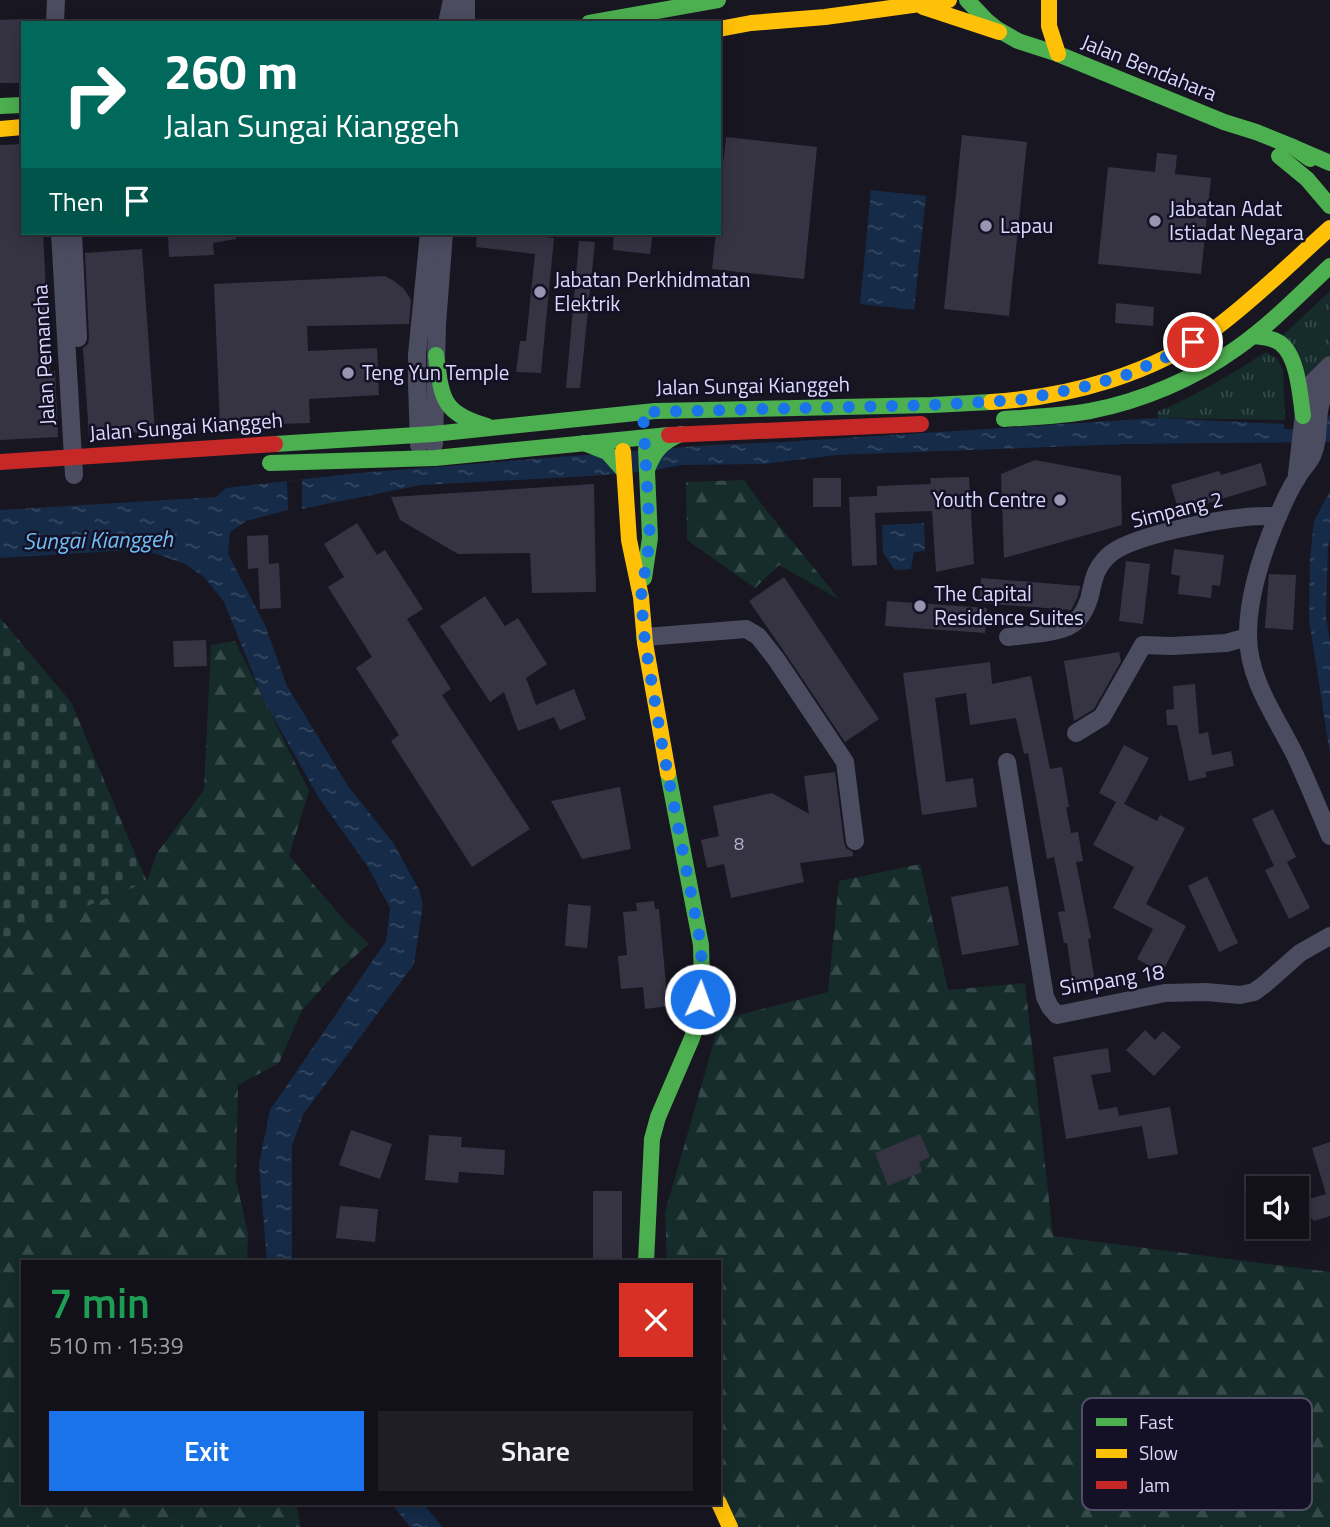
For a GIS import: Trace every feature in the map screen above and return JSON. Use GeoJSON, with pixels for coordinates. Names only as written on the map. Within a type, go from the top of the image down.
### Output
{"type":"FeatureCollection","features":[{"type":"Feature","properties":{"kind":"main road"},"geometry":{"type":"LineString","coordinates":[[721,29],[949,0]]}},
{"type":"Feature","properties":{"kind":"main road","name":"Jalan Bendahara"},"geometry":{"type":"LineString","coordinates":[[967,0],[985,22],[999,32],[1030,47],[1058,54],[1224,122],[1293,147],[1330,176]]}},
{"type":"Feature","properties":{"kind":"main road","name":"Jalan Bendahara"},"geometry":{"type":"LineString","coordinates":[[986,0],[1058,54]]}},
{"type":"Feature","properties":{"kind":"main road"},"geometry":{"type":"LineString","coordinates":[[1049,0],[1049,26],[1058,54]]}},
{"type":"Feature","properties":{"kind":"main road"},"geometry":{"type":"LineString","coordinates":[[600,21],[711,1]]}},
{"type":"Feature","properties":{"kind":"main road"},"geometry":{"type":"LineString","coordinates":[[917,5],[999,32]]}},
{"type":"Feature","properties":{"kind":"main road"},"geometry":{"type":"LineString","coordinates":[[0,106],[21,105]]}},
{"type":"Feature","properties":{"kind":"main road","name":"Jalan Bendahara"},"geometry":{"type":"LineString","coordinates":[[1224,122],[1294,166],[1311,181],[1330,206]]}},
{"type":"Feature","properties":{"kind":"main road"},"geometry":{"type":"LineString","coordinates":[[0,128],[21,127]]}},
{"type":"Feature","properties":{"kind":"main road"},"geometry":{"type":"LineString","coordinates":[[1293,147],[1330,163]]}},
{"type":"Feature","properties":{"kind":"main road","name":"Jalan Sungai Kianggeh"},"geometry":{"type":"LineString","coordinates":[[0,462],[76,468],[643,412],[932,405],[1019,400],[1126,375],[1171,355],[1215,328],[1248,302],[1330,228]]}},
{"type":"Feature","properties":{"kind":"main road"},"geometry":{"type":"LineString","coordinates":[[994,420],[1101,409],[1139,398],[1199,372],[1253,336],[1330,266]]}},
{"type":"Feature","properties":{"kind":"main road"},"geometry":{"type":"LineString","coordinates":[[1253,336],[1268,338],[1280,344],[1289,354],[1311,416]]}},
{"type":"Feature","properties":{"kind":"main road"},"geometry":{"type":"LineString","coordinates":[[436,355],[442,394],[450,408],[460,417],[494,428]]}},
{"type":"Feature","properties":{"kind":"main road"},"geometry":{"type":"LineString","coordinates":[[641,597],[650,538],[647,478],[649,445],[643,412]]}},
{"type":"Feature","properties":{"kind":"main road"},"geometry":{"type":"LineString","coordinates":[[621,414],[618,447],[625,478],[629,540],[641,597],[664,757],[701,945],[699,1017],[658,1117],[652,1139],[646,1260]]}},
{"type":"Feature","properties":{"kind":"main road","name":"Jalan Sungai Kianggeh"},"geometry":{"type":"LineString","coordinates":[[251,464],[427,459],[583,443],[618,447],[649,445],[684,433],[933,424]]}},
{"type":"Feature","properties":{"kind":"main road"},"geometry":{"type":"LineString","coordinates":[[720,1505],[730,1527]]}},
{"type":"Feature","properties":{"kind":"street"},"geometry":{"type":"LineString","coordinates":[[447,21],[452,0]]}},
{"type":"Feature","properties":{"kind":"street"},"geometry":{"type":"LineString","coordinates":[[466,0],[466,21]]}},
{"type":"Feature","properties":{"kind":"street"},"geometry":{"type":"LineString","coordinates":[[709,21],[711,1]]}},
{"type":"Feature","properties":{"kind":"street","name":"Jalan Pemancha"},"geometry":{"type":"LineString","coordinates":[[60,235],[76,468]]}},
{"type":"Feature","properties":{"kind":"street","name":"Jalan Pemancha"},"geometry":{"type":"LineString","coordinates":[[73,235],[76,468]]}},
{"type":"Feature","properties":{"kind":"street"},"geometry":{"type":"LineString","coordinates":[[427,459],[426,434],[416,383],[429,235]]}},
{"type":"Feature","properties":{"kind":"street"},"geometry":{"type":"LineString","coordinates":[[426,434],[436,355],[444,235]]}},
{"type":"Feature","properties":{"kind":"street"},"geometry":{"type":"LineString","coordinates":[[1330,365],[1312,383],[1306,396],[1311,416],[1308,447],[1263,555],[1250,610],[1248,637],[1253,670],[1264,697],[1298,761],[1330,836]]}},
{"type":"Feature","properties":{"kind":"street"},"geometry":{"type":"LineString","coordinates":[[1311,416],[1330,385]]}},
{"type":"Feature","properties":{"kind":"street","name":"Simpang 2"},"geometry":{"type":"LineString","coordinates":[[1008,637],[1072,625],[1081,616],[1088,602],[1094,574],[1109,555],[1137,540],[1183,528],[1246,517],[1278,516]]}},
{"type":"Feature","properties":{"kind":"street"},"geometry":{"type":"LineString","coordinates":[[645,637],[746,629],[758,636],[845,762],[855,841]]}},
{"type":"Feature","properties":{"kind":"street"},"geometry":{"type":"LineString","coordinates":[[1076,733],[1101,717],[1143,645],[1226,643],[1248,637]]}},
{"type":"Feature","properties":{"kind":"street","name":"Simpang 18"},"geometry":{"type":"LineString","coordinates":[[1007,762],[1045,998],[1057,1015],[1164,993],[1206,992],[1240,995],[1254,992],[1300,953],[1330,936]]}},
{"type":"Feature","properties":{"kind":"green space"},"geometry":{"type":"Polygon","coordinates":[[[1330,291],[1330,355],[1303,387],[1282,336],[1330,291]]]}},
{"type":"Feature","properties":{"kind":"green space"},"geometry":{"type":"Polygon","coordinates":[[[1266,352],[1277,359],[1283,370],[1285,420],[1158,418],[1157,412],[1199,392],[1266,352]]]}},
{"type":"Feature","properties":{"kind":"green space"},"geometry":{"type":"Polygon","coordinates":[[[744,480],[840,600],[779,565],[755,588],[687,540],[686,482],[744,480]]]}},
{"type":"Feature","properties":{"kind":"green space"},"geometry":{"type":"Polygon","coordinates":[[[0,618],[71,702],[147,882],[0,941],[0,618]]]}},
{"type":"Feature","properties":{"kind":"green space"},"geometry":{"type":"Polygon","coordinates":[[[235,641],[309,791],[289,856],[346,922],[369,944],[336,973],[302,1010],[279,1063],[238,1085],[236,1180],[248,1234],[247,1260],[21,1260],[21,1505],[296,1505],[301,1527],[0,1527],[0,682],[104,842],[147,881],[157,853],[204,790],[211,645],[235,641]]]}},
{"type":"Feature","properties":{"kind":"green space"},"geometry":{"type":"Polygon","coordinates":[[[920,864],[948,990],[1025,983],[1053,1236],[1330,1272],[1330,1527],[735,1527],[721,1497],[721,1260],[667,1260],[665,1213],[720,1020],[828,992],[839,881],[920,864]]]}},
{"type":"Feature","properties":{"kind":"water"},"geometry":{"type":"Polygon","coordinates":[[[871,190],[926,196],[914,310],[860,304],[871,190]]]}},
{"type":"Feature","properties":{"kind":"water","name":"Sungai Kianggeh"},"geometry":{"type":"Polygon","coordinates":[[[1330,416],[1330,442],[1128,444],[837,455],[764,464],[682,465],[592,476],[421,485],[288,510],[246,521],[230,532],[228,554],[265,625],[287,686],[348,786],[394,844],[419,890],[423,904],[414,964],[303,1115],[292,1146],[292,1260],[267,1260],[259,1164],[270,1110],[386,941],[390,908],[368,867],[319,798],[264,701],[224,602],[204,577],[185,564],[157,554],[130,550],[0,558],[0,510],[216,497],[226,488],[358,473],[711,445],[1158,418],[1284,424],[1284,429],[1293,429],[1330,416]]]}},
{"type":"Feature","properties":{"kind":"water"},"geometry":{"type":"Polygon","coordinates":[[[1330,491],[1326,616],[1330,642],[1330,754],[1309,619],[1314,521],[1330,491]]]}},
{"type":"Feature","properties":{"kind":"water"},"geometry":{"type":"Polygon","coordinates":[[[924,523],[925,551],[914,552],[911,569],[895,570],[883,553],[882,525],[924,523]]]}},
{"type":"Feature","properties":{"kind":"water"},"geometry":{"type":"Polygon","coordinates":[[[393,1505],[425,1505],[442,1527],[410,1527],[393,1505]]]}},
{"type":"Feature","properties":{"kind":"pier"},"geometry":{"type":"Polygon","coordinates":[[[302,480],[302,509],[288,510],[287,481],[302,480]]]}},
{"type":"Feature","properties":{"kind":"building"},"geometry":{"type":"Polygon","coordinates":[[[23,19],[21,83],[0,83],[0,20],[23,19]]]}},
{"type":"Feature","properties":{"kind":"building","name":"Lapau"},"geometry":{"type":"Polygon","coordinates":[[[962,135],[1027,142],[1009,316],[944,309],[962,135]]]}},
{"type":"Feature","properties":{"kind":"building"},"geometry":{"type":"Polygon","coordinates":[[[726,137],[817,147],[804,279],[712,269],[716,235],[721,235],[721,183],[726,137]]]}},
{"type":"Feature","properties":{"kind":"building"},"geometry":{"type":"Polygon","coordinates":[[[21,144],[21,235],[43,235],[50,371],[55,371],[58,437],[0,440],[0,145],[21,144]]]}},
{"type":"Feature","properties":{"kind":"building","name":"Jabatan Adat Istiadat Negara"},"geometry":{"type":"Polygon","coordinates":[[[1157,153],[1177,155],[1175,174],[1211,178],[1201,274],[1098,264],[1108,167],[1155,172],[1157,153]]]}},
{"type":"Feature","properties":{"kind":"building"},"geometry":{"type":"Polygon","coordinates":[[[168,235],[236,235],[236,239],[213,243],[214,255],[169,257],[168,235]]]}},
{"type":"Feature","properties":{"kind":"building","name":"Jabatan Perkhidmatan Elektrik"},"geometry":{"type":"Polygon","coordinates":[[[477,235],[554,238],[541,373],[516,372],[520,341],[526,341],[535,254],[476,247],[477,235]]]}},
{"type":"Feature","properties":{"kind":"building"},"geometry":{"type":"Polygon","coordinates":[[[614,235],[653,235],[650,254],[613,250],[614,235]]]}},
{"type":"Feature","properties":{"kind":"building"},"geometry":{"type":"Polygon","coordinates":[[[579,241],[595,242],[580,388],[566,388],[579,241]]]}},
{"type":"Feature","properties":{"kind":"building"},"geometry":{"type":"Polygon","coordinates":[[[142,249],[155,431],[89,436],[83,348],[88,344],[89,337],[85,253],[142,249]]]}},
{"type":"Feature","properties":{"kind":"building"},"geometry":{"type":"Polygon","coordinates":[[[385,276],[404,289],[411,300],[409,324],[307,326],[308,351],[377,348],[379,395],[309,399],[310,423],[220,426],[214,284],[385,276]]]}},
{"type":"Feature","properties":{"kind":"building"},"geometry":{"type":"Polygon","coordinates":[[[1116,303],[1154,307],[1153,326],[1115,323],[1116,303]]]}},
{"type":"Feature","properties":{"kind":"building"},"geometry":{"type":"Polygon","coordinates":[[[1035,460],[1121,476],[1122,525],[1004,558],[1001,474],[1035,460]]]}},
{"type":"Feature","properties":{"kind":"building"},"geometry":{"type":"Polygon","coordinates":[[[1261,463],[1267,485],[1179,512],[1171,485],[1219,471],[1221,475],[1261,463]]]}},
{"type":"Feature","properties":{"kind":"building"},"geometry":{"type":"Polygon","coordinates":[[[969,477],[974,564],[936,572],[932,511],[875,513],[877,565],[852,566],[849,497],[877,496],[877,486],[931,484],[930,478],[969,477]]]}},
{"type":"Feature","properties":{"kind":"building"},"geometry":{"type":"Polygon","coordinates":[[[813,478],[841,478],[841,507],[813,507],[813,478]]]}},
{"type":"Feature","properties":{"kind":"building"},"geometry":{"type":"Polygon","coordinates":[[[594,484],[596,592],[532,593],[530,553],[458,554],[400,520],[391,497],[594,484]]]}},
{"type":"Feature","properties":{"kind":"building"},"geometry":{"type":"Polygon","coordinates":[[[357,523],[377,555],[385,550],[423,609],[407,619],[451,689],[442,695],[530,829],[472,867],[391,741],[399,735],[356,668],[372,657],[328,587],[344,577],[324,544],[357,523]]]}},
{"type":"Feature","properties":{"kind":"building"},"geometry":{"type":"Polygon","coordinates":[[[268,535],[269,564],[279,563],[281,608],[260,609],[258,568],[248,569],[247,536],[268,535]]]}},
{"type":"Feature","properties":{"kind":"building"},"geometry":{"type":"Polygon","coordinates":[[[1174,549],[1224,555],[1220,586],[1212,585],[1211,598],[1178,594],[1180,576],[1171,574],[1174,549]]]}},
{"type":"Feature","properties":{"kind":"building"},"geometry":{"type":"Polygon","coordinates":[[[1126,561],[1150,564],[1143,624],[1119,621],[1126,561]]]}},
{"type":"Feature","properties":{"kind":"building"},"geometry":{"type":"Polygon","coordinates":[[[1269,574],[1296,575],[1293,630],[1265,628],[1269,574]]]}},
{"type":"Feature","properties":{"kind":"building"},"geometry":{"type":"Polygon","coordinates":[[[784,577],[879,719],[845,742],[749,601],[784,577]]]}},
{"type":"Feature","properties":{"kind":"building"},"geometry":{"type":"Polygon","coordinates":[[[981,578],[1080,588],[1071,610],[979,603],[981,578]]]}},
{"type":"Feature","properties":{"kind":"building"},"geometry":{"type":"Polygon","coordinates":[[[485,596],[505,626],[518,618],[547,664],[526,678],[536,705],[574,689],[586,719],[560,730],[554,717],[518,731],[504,692],[490,702],[440,626],[485,596]]]}},
{"type":"Feature","properties":{"kind":"building"},"geometry":{"type":"Polygon","coordinates":[[[887,601],[987,608],[985,633],[885,626],[887,601]]]}},
{"type":"Feature","properties":{"kind":"building"},"geometry":{"type":"Polygon","coordinates":[[[206,640],[207,666],[174,667],[173,641],[206,640]]]}},
{"type":"Feature","properties":{"kind":"building"},"geometry":{"type":"Polygon","coordinates":[[[1119,652],[1121,661],[1094,709],[1074,721],[1064,661],[1119,652]]]}},
{"type":"Feature","properties":{"kind":"building"},"geometry":{"type":"Polygon","coordinates":[[[990,662],[992,684],[1031,676],[1050,769],[1062,767],[1071,833],[1078,832],[1083,861],[1076,862],[1091,938],[1088,939],[1096,988],[1074,991],[1067,943],[1064,943],[1058,912],[1065,911],[1054,857],[1047,859],[1028,753],[1024,754],[1016,718],[970,725],[966,693],[935,698],[946,782],[973,778],[977,807],[922,815],[903,673],[990,662]]]}},
{"type":"Feature","properties":{"kind":"building"},"geometry":{"type":"Polygon","coordinates":[[[1195,684],[1199,734],[1208,732],[1212,755],[1231,751],[1234,766],[1205,772],[1207,777],[1189,781],[1177,725],[1167,725],[1166,710],[1174,709],[1173,686],[1195,684]]]}},
{"type":"Feature","properties":{"kind":"building"},"geometry":{"type":"Polygon","coordinates":[[[1124,745],[1149,758],[1124,804],[1157,821],[1160,815],[1185,828],[1146,904],[1186,926],[1162,973],[1137,959],[1153,929],[1113,908],[1134,867],[1093,845],[1116,802],[1099,793],[1124,745]]]}},
{"type":"Feature","properties":{"kind":"building"},"geometry":{"type":"Polygon","coordinates":[[[835,772],[844,842],[846,848],[853,852],[853,856],[800,863],[804,882],[731,898],[724,864],[707,868],[701,840],[719,836],[713,806],[772,793],[809,814],[804,776],[835,772]]]}},
{"type":"Feature","properties":{"kind":"building"},"geometry":{"type":"Polygon","coordinates":[[[620,787],[631,849],[582,859],[551,801],[620,787]]]}},
{"type":"Feature","properties":{"kind":"building"},"geometry":{"type":"Polygon","coordinates":[[[1273,809],[1296,857],[1287,862],[1310,908],[1289,919],[1265,870],[1274,866],[1252,819],[1273,809]]]}},
{"type":"Feature","properties":{"kind":"building"},"geometry":{"type":"Polygon","coordinates":[[[1207,876],[1238,943],[1219,952],[1188,886],[1207,876]]]}},
{"type":"Feature","properties":{"kind":"building"},"geometry":{"type":"Polygon","coordinates":[[[1008,886],[1019,945],[962,955],[951,897],[1008,886]]]}},
{"type":"Feature","properties":{"kind":"building"},"geometry":{"type":"Polygon","coordinates":[[[654,901],[655,909],[659,909],[668,1006],[645,1009],[643,987],[621,989],[618,956],[627,955],[623,912],[637,911],[636,903],[654,901]]]}},
{"type":"Feature","properties":{"kind":"building"},"geometry":{"type":"Polygon","coordinates":[[[568,904],[591,906],[587,948],[565,946],[568,904]]]}},
{"type":"Feature","properties":{"kind":"building"},"geometry":{"type":"Polygon","coordinates":[[[1145,1030],[1155,1040],[1163,1031],[1181,1047],[1154,1076],[1126,1050],[1145,1030]]]}},
{"type":"Feature","properties":{"kind":"building"},"geometry":{"type":"Polygon","coordinates":[[[1108,1048],[1111,1072],[1091,1075],[1099,1110],[1117,1107],[1119,1116],[1170,1107],[1178,1154],[1148,1159],[1142,1126],[1066,1139],[1053,1057],[1108,1048]]]}},
{"type":"Feature","properties":{"kind":"building"},"geometry":{"type":"Polygon","coordinates":[[[351,1130],[392,1144],[380,1179],[339,1165],[351,1130]]]}},
{"type":"Feature","properties":{"kind":"building"},"geometry":{"type":"Polygon","coordinates":[[[920,1134],[930,1157],[919,1162],[922,1172],[888,1186],[875,1153],[920,1134]]]}},
{"type":"Feature","properties":{"kind":"building"},"geometry":{"type":"Polygon","coordinates":[[[429,1135],[462,1137],[461,1147],[505,1150],[504,1175],[459,1172],[458,1183],[425,1180],[429,1135]]]}},
{"type":"Feature","properties":{"kind":"building"},"geometry":{"type":"Polygon","coordinates":[[[1330,1142],[1330,1216],[1314,1221],[1309,1215],[1309,1199],[1326,1194],[1312,1148],[1330,1142]]]}},
{"type":"Feature","properties":{"kind":"building"},"geometry":{"type":"Polygon","coordinates":[[[593,1191],[622,1191],[622,1260],[593,1260],[593,1191]]]}},
{"type":"Feature","properties":{"kind":"building"},"geometry":{"type":"Polygon","coordinates":[[[340,1206],[378,1209],[375,1242],[336,1238],[340,1206]]]}},
{"type":"Feature","properties":{"kind":"traffic: fast"},"geometry":{"type":"LineString","coordinates":[[600,21],[718,0]]}},
{"type":"Feature","properties":{"kind":"traffic: fast"},"geometry":{"type":"LineString","coordinates":[[967,0],[987,21],[1018,41],[1058,54],[1224,122],[1256,132],[1293,147],[1310,159]]}},
{"type":"Feature","properties":{"kind":"traffic: fast"},"geometry":{"type":"LineString","coordinates":[[0,106],[21,105]]}},
{"type":"Feature","properties":{"kind":"traffic: fast"},"geometry":{"type":"LineString","coordinates":[[1293,147],[1330,163]]}},
{"type":"Feature","properties":{"kind":"traffic: fast"},"geometry":{"type":"LineString","coordinates":[[1279,156],[1307,179],[1330,206]]}},
{"type":"Feature","properties":{"kind":"traffic: fast"},"geometry":{"type":"LineString","coordinates":[[1004,419],[1069,414],[1109,407],[1148,395],[1185,379],[1250,339],[1330,266]]}},
{"type":"Feature","properties":{"kind":"traffic: fast"},"geometry":{"type":"LineString","coordinates":[[1253,336],[1274,340],[1286,349],[1297,376],[1303,416]]}},
{"type":"Feature","properties":{"kind":"traffic: fast"},"geometry":{"type":"LineString","coordinates":[[436,355],[446,402],[460,415],[487,426]]}},
{"type":"Feature","properties":{"kind":"traffic: fast"},"geometry":{"type":"LineString","coordinates":[[275,444],[433,434],[655,411],[991,402]]}},
{"type":"Feature","properties":{"kind":"traffic: fast"},"geometry":{"type":"LineString","coordinates":[[647,470],[660,448],[681,434]]}},
{"type":"Feature","properties":{"kind":"traffic: fast"},"geometry":{"type":"LineString","coordinates":[[270,463],[435,458],[669,435]]}},
{"type":"Feature","properties":{"kind":"traffic: fast"},"geometry":{"type":"LineString","coordinates":[[584,443],[607,452],[624,471]]}},
{"type":"Feature","properties":{"kind":"traffic: fast"},"geometry":{"type":"LineString","coordinates":[[644,578],[650,538],[646,449]]}},
{"type":"Feature","properties":{"kind":"traffic: fast"},"geometry":{"type":"LineString","coordinates":[[646,1260],[652,1139],[658,1117],[699,1017],[702,982],[701,945],[668,773]]}},
{"type":"Feature","properties":{"kind":"traffic: slow"},"geometry":{"type":"LineString","coordinates":[[721,29],[949,0]]}},
{"type":"Feature","properties":{"kind":"traffic: slow"},"geometry":{"type":"LineString","coordinates":[[1049,0],[1049,26],[1058,54]]}},
{"type":"Feature","properties":{"kind":"traffic: slow"},"geometry":{"type":"LineString","coordinates":[[923,7],[999,32]]}},
{"type":"Feature","properties":{"kind":"traffic: slow"},"geometry":{"type":"LineString","coordinates":[[0,129],[21,127]]}},
{"type":"Feature","properties":{"kind":"traffic: slow"},"geometry":{"type":"LineString","coordinates":[[991,402],[1051,395],[1080,388],[1110,380],[1166,358],[1217,327],[1330,228]]}},
{"type":"Feature","properties":{"kind":"traffic: slow"},"geometry":{"type":"LineString","coordinates":[[623,451],[629,540],[641,597],[645,643],[668,773]]}},
{"type":"Feature","properties":{"kind":"traffic: slow"},"geometry":{"type":"LineString","coordinates":[[720,1505],[730,1527]]}},
{"type":"Feature","properties":{"kind":"traffic: jam"},"geometry":{"type":"LineString","coordinates":[[669,435],[921,424]]}},
{"type":"Feature","properties":{"kind":"traffic: jam"},"geometry":{"type":"LineString","coordinates":[[0,462],[275,444]]}},
{"type":"Feature","properties":{"kind":"place","name":"Jabatan Adat Istiadat Negara"},"geometry":{"type":"Point","coordinates":[1155,221]}},
{"type":"Feature","properties":{"kind":"place","name":"Lapau"},"geometry":{"type":"Point","coordinates":[986,226]}},
{"type":"Feature","properties":{"kind":"place","name":"Jabatan Perkhidmatan Elektrik"},"geometry":{"type":"Point","coordinates":[540,292]}},
{"type":"Feature","properties":{"kind":"place","name":"Teng Yun Temple"},"geometry":{"type":"Point","coordinates":[348,373]}},
{"type":"Feature","properties":{"kind":"place","name":"Youth Centre"},"geometry":{"type":"Point","coordinates":[1060,500]}},
{"type":"Feature","properties":{"kind":"place","name":"The Capital Residence Suites"},"geometry":{"type":"Point","coordinates":[920,606]}},
{"type":"Feature","properties":{"kind":"route"},"geometry":{"type":"LineString","coordinates":[[700,999],[701,945],[645,643],[641,597],[650,538],[643,412],[932,405],[1019,400],[1126,375],[1193,342]]}}]}
